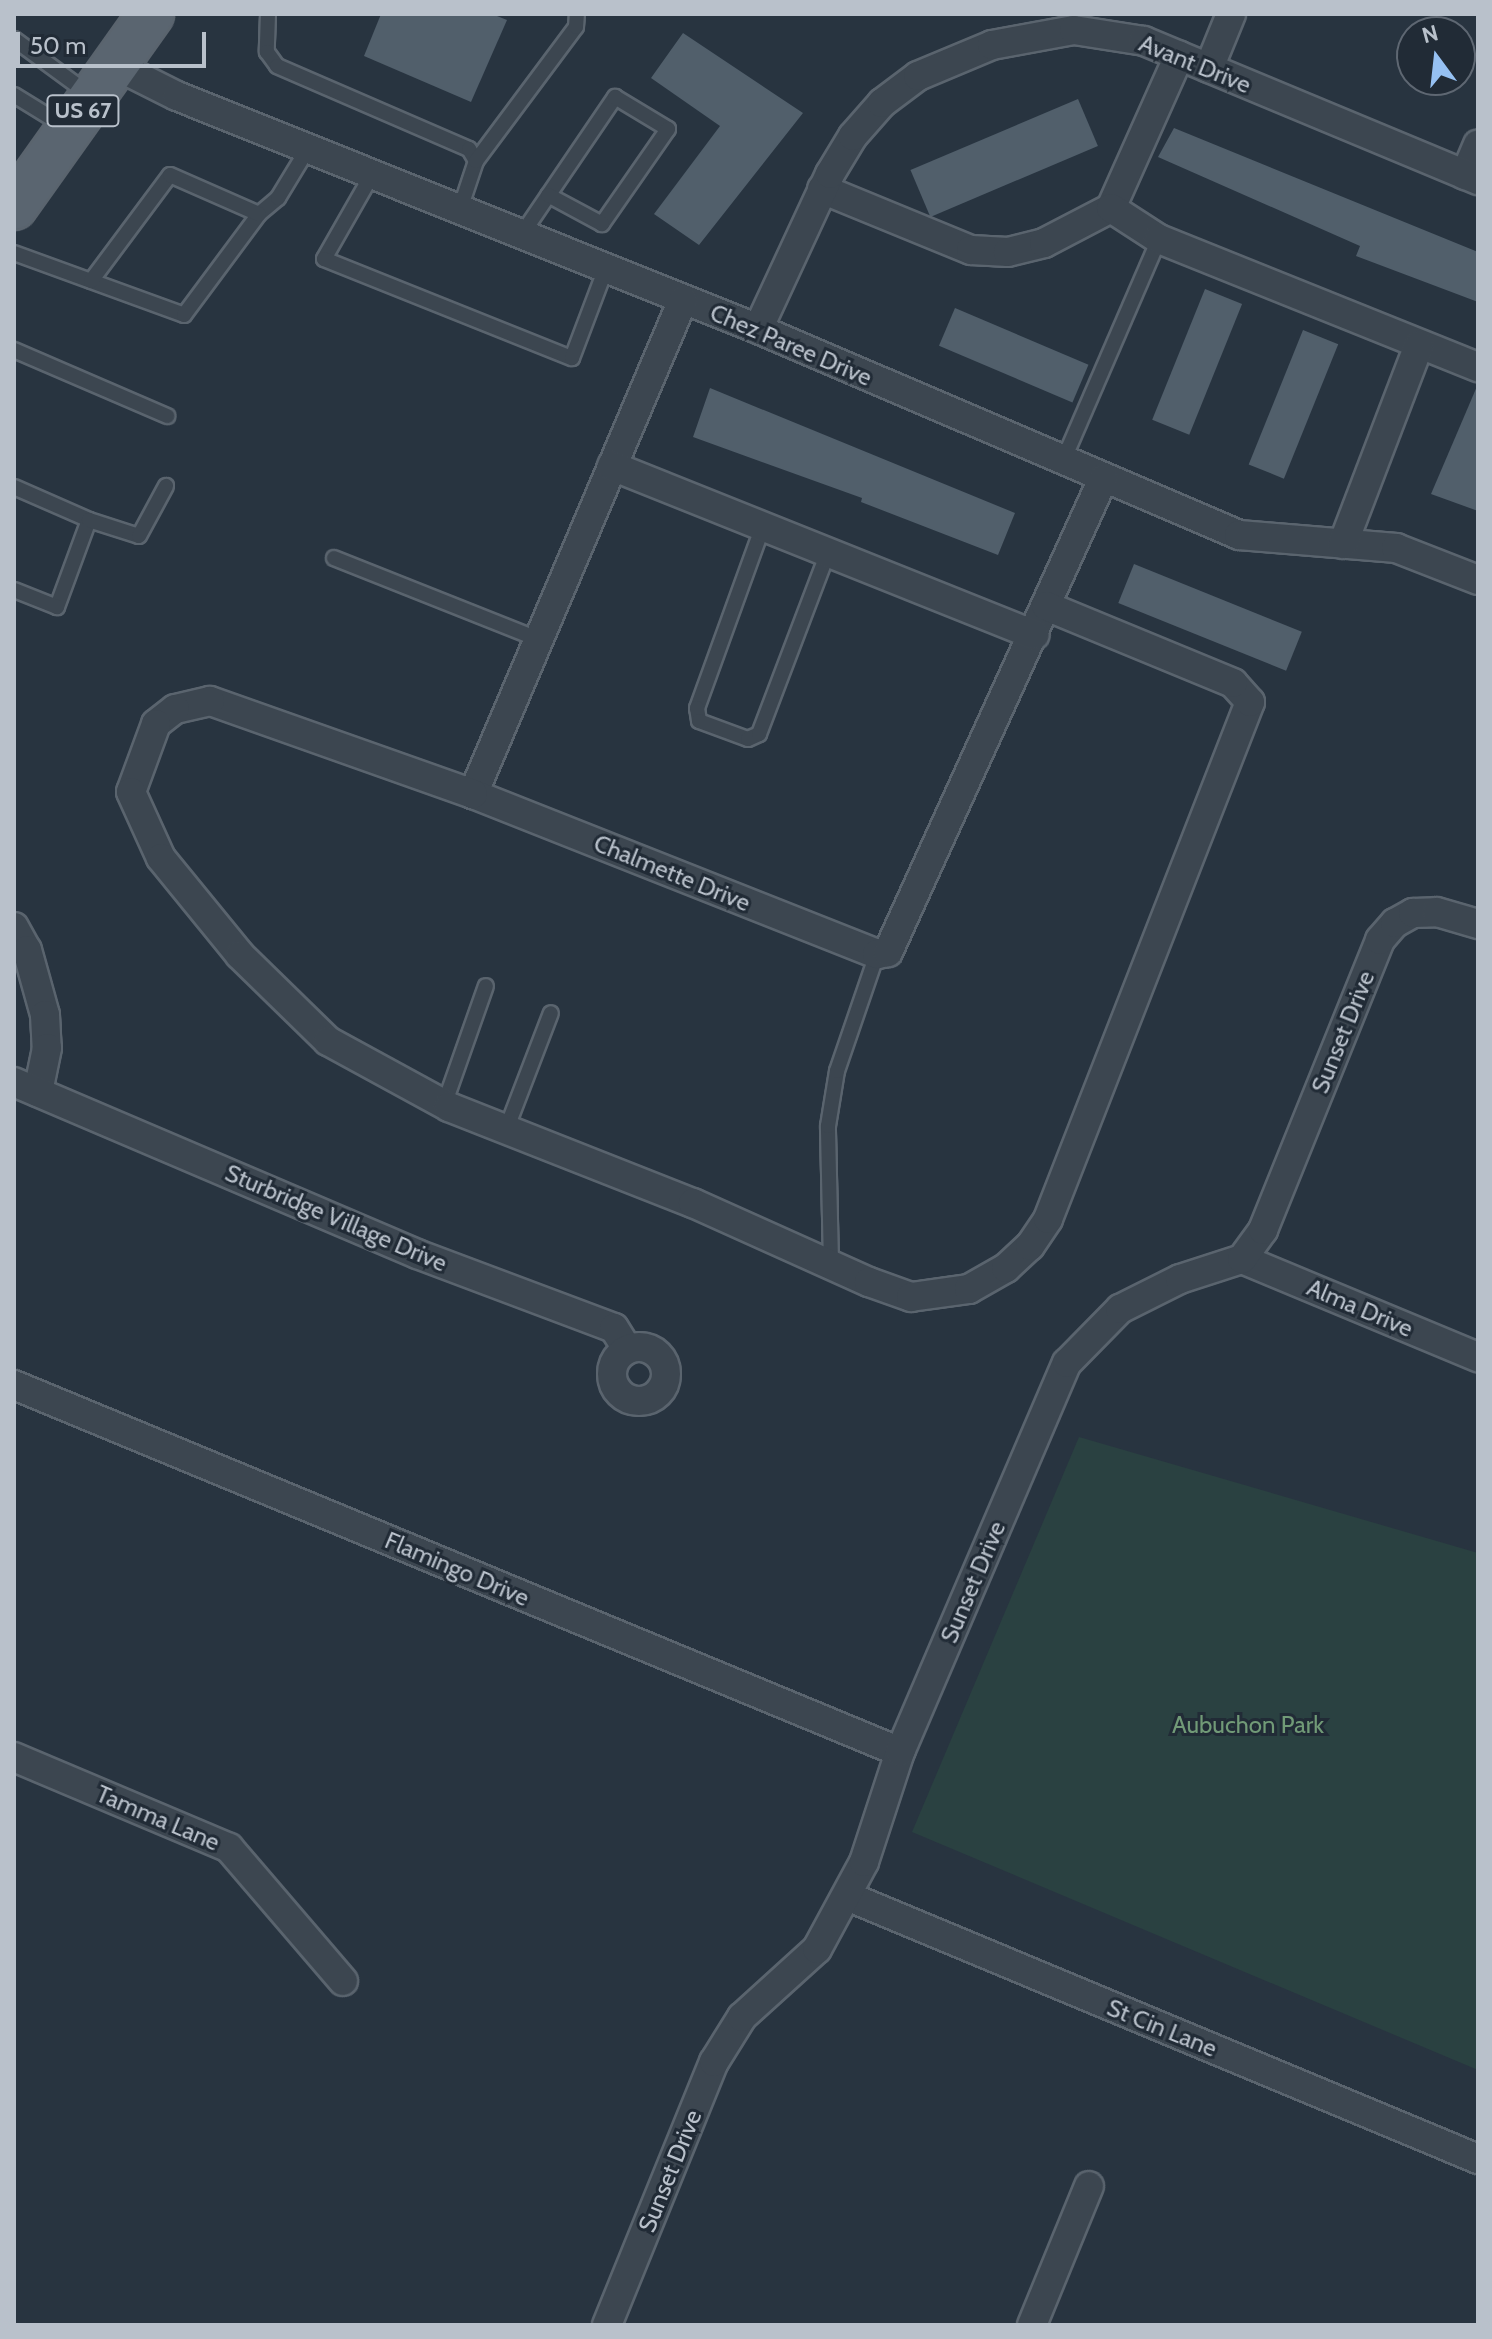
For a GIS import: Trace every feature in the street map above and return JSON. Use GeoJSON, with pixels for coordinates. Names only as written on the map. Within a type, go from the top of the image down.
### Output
{"type":"FeatureCollection","features":[{"type":"Feature","properties":{"kind":"main road","name":"US 67"},"geometry":{"type":"LineString","coordinates":[[14,207],[151,14]]}},
{"type":"Feature","properties":{"kind":"street"},"geometry":{"type":"LineString","coordinates":[[1209,68],[1231,14]]}},
{"type":"Feature","properties":{"kind":"street","name":"Avant Drive"},"geometry":{"type":"LineString","coordinates":[[758,329],[822,189],[853,136],[882,103],[918,76],[992,45],[1074,22],[1144,41],[1471,177]]}},
{"type":"Feature","properties":{"kind":"street"},"geometry":{"type":"LineString","coordinates":[[822,189],[971,250],[1008,252],[1044,243],[1111,208],[1179,56]]}},
{"type":"Feature","properties":{"kind":"street","name":"Chez Paree Drive"},"geometry":{"type":"LineString","coordinates":[[92,97],[309,147],[758,329],[1239,535],[1396,548],[1478,580]]}},
{"type":"Feature","properties":{"kind":"street"},"geometry":{"type":"LineString","coordinates":[[1471,177],[1478,145]]}},
{"type":"Feature","properties":{"kind":"street"},"geometry":{"type":"LineString","coordinates":[[1111,208],[1159,239],[1478,367]]}},
{"type":"Feature","properties":{"kind":"street"},"geometry":{"type":"LineString","coordinates":[[473,794],[683,300]]}},
{"type":"Feature","properties":{"kind":"street"},"geometry":{"type":"LineString","coordinates":[[1343,544],[1419,345]]}},
{"type":"Feature","properties":{"kind":"street"},"geometry":{"type":"LineString","coordinates":[[612,466],[1034,635]]}},
{"type":"Feature","properties":{"kind":"street"},"geometry":{"type":"LineString","coordinates":[[877,954],[888,952],[898,935],[1103,479]]}},
{"type":"Feature","properties":{"kind":"street","name":"Chalmette Drive"},"geometry":{"type":"LineString","coordinates":[[877,954],[473,794],[210,701],[175,709],[156,724],[131,792],[161,858],[240,955],[328,1041],[444,1105],[911,1297],[969,1289],[1006,1268],[1030,1246],[1048,1219],[1250,702],[1233,683],[1046,606]]}},
{"type":"Feature","properties":{"kind":"street","name":"Sunset Drive"},"geometry":{"type":"LineString","coordinates":[[607,2325],[714,2062],[742,2017],[817,1949],[864,1862],[900,1752],[1067,1363],[1120,1309],[1180,1279],[1242,1259],[1272,1209],[1380,940],[1413,913],[1453,914],[1478,924]]}},
{"type":"Feature","properties":{"kind":"street","name":"Sturbridge Village Drive"},"geometry":{"type":"LineString","coordinates":[[14,927],[32,965],[45,1015],[47,1048],[26,1087],[417,1254],[614,1328],[627,1349]]}},
{"type":"Feature","properties":{"kind":"street","name":"Alma Drive"},"geometry":{"type":"LineString","coordinates":[[1242,1259],[1478,1357]]}},
{"type":"Feature","properties":{"kind":"street","name":"Flamingo Drive"},"geometry":{"type":"LineString","coordinates":[[14,1385],[900,1752]]}},
{"type":"Feature","properties":{"kind":"street","name":"Tamma Lane"},"geometry":{"type":"LineString","coordinates":[[14,1757],[229,1848],[343,1981]]}},
{"type":"Feature","properties":{"kind":"street","name":"St Cin Lane"},"geometry":{"type":"LineString","coordinates":[[847,1896],[1478,2159]]}},
{"type":"Feature","properties":{"kind":"street"},"geometry":{"type":"LineString","coordinates":[[1032,2325],[1089,2186]]}},
{"type":"Feature","properties":{"kind":"lane"},"geometry":{"type":"LineString","coordinates":[[268,14],[267,52],[277,66],[454,139],[476,161]]}},
{"type":"Feature","properties":{"kind":"lane"},"geometry":{"type":"LineString","coordinates":[[460,209],[476,161],[576,27],[577,14]]}},
{"type":"Feature","properties":{"kind":"lane"},"geometry":{"type":"LineString","coordinates":[[14,39],[92,97]]}},
{"type":"Feature","properties":{"kind":"lane"},"geometry":{"type":"LineString","coordinates":[[14,95],[92,97]]}},
{"type":"Feature","properties":{"kind":"lane"},"geometry":{"type":"LineString","coordinates":[[522,234],[548,195],[615,97],[668,129],[602,224],[548,195]]}},
{"type":"Feature","properties":{"kind":"lane"},"geometry":{"type":"LineString","coordinates":[[14,253],[184,315],[259,214],[278,198],[309,147]]}},
{"type":"Feature","properties":{"kind":"lane"},"geometry":{"type":"LineString","coordinates":[[373,173],[324,259],[572,358],[606,268]]}},
{"type":"Feature","properties":{"kind":"lane"},"geometry":{"type":"LineString","coordinates":[[91,281],[170,175],[259,214]]}},
{"type":"Feature","properties":{"kind":"lane"},"geometry":{"type":"LineString","coordinates":[[1063,461],[1159,239]]}},
{"type":"Feature","properties":{"kind":"lane"},"geometry":{"type":"LineString","coordinates":[[14,350],[167,416]]}},
{"type":"Feature","properties":{"kind":"lane"},"geometry":{"type":"LineString","coordinates":[[14,487],[89,520],[139,536],[166,486]]}},
{"type":"Feature","properties":{"kind":"lane"},"geometry":{"type":"LineString","coordinates":[[14,590],[57,607],[89,520]]}},
{"type":"Feature","properties":{"kind":"lane"},"geometry":{"type":"LineString","coordinates":[[763,526],[697,708],[699,721],[748,739],[759,734],[828,552]]}},
{"type":"Feature","properties":{"kind":"lane"},"geometry":{"type":"LineString","coordinates":[[334,558],[538,639]]}},
{"type":"Feature","properties":{"kind":"lane"},"geometry":{"type":"LineString","coordinates":[[831,1263],[828,1126],[837,1071],[877,954]]}},
{"type":"Feature","properties":{"kind":"lane"},"geometry":{"type":"LineString","coordinates":[[444,1105],[486,986]]}},
{"type":"Feature","properties":{"kind":"lane"},"geometry":{"type":"LineString","coordinates":[[506,1130],[551,1013]]}},
{"type":"Feature","properties":{"kind":"green space","name":"Aubuchon Park"},"geometry":{"type":"Polygon","coordinates":[[[1079,1437],[1478,1553],[1478,2070],[912,1832],[1079,1437]]]}},
{"type":"Feature","properties":{"kind":"building"},"geometry":{"type":"Polygon","coordinates":[[[381,14],[492,14],[507,20],[471,102],[364,56],[381,14]]]}},
{"type":"Feature","properties":{"kind":"building"},"geometry":{"type":"Polygon","coordinates":[[[683,33],[803,113],[699,245],[654,214],[720,126],[651,78],[683,33]]]}},
{"type":"Feature","properties":{"kind":"building"},"geometry":{"type":"Polygon","coordinates":[[[1078,99],[1098,146],[930,217],[910,170],[1078,99]]]}},
{"type":"Feature","properties":{"kind":"building"},"geometry":{"type":"Polygon","coordinates":[[[1174,128],[1478,252],[1478,302],[1356,256],[1360,246],[1158,157],[1174,128]]]}},
{"type":"Feature","properties":{"kind":"building"},"geometry":{"type":"Polygon","coordinates":[[[1205,289],[1242,304],[1189,435],[1152,420],[1205,289]]]}},
{"type":"Feature","properties":{"kind":"building"},"geometry":{"type":"Polygon","coordinates":[[[955,308],[1088,365],[1072,402],[939,346],[955,308]]]}},
{"type":"Feature","properties":{"kind":"building"},"geometry":{"type":"Polygon","coordinates":[[[1303,330],[1338,344],[1284,479],[1249,464],[1303,330]]]}},
{"type":"Feature","properties":{"kind":"building"},"geometry":{"type":"Polygon","coordinates":[[[1478,384],[1478,511],[1431,494],[1478,384]]]}},
{"type":"Feature","properties":{"kind":"building"},"geometry":{"type":"Polygon","coordinates":[[[710,388],[1015,513],[998,555],[861,502],[862,498],[693,437],[710,388]]]}},
{"type":"Feature","properties":{"kind":"building"},"geometry":{"type":"Polygon","coordinates":[[[1134,564],[1302,632],[1286,671],[1118,603],[1134,564]]]}}]}
